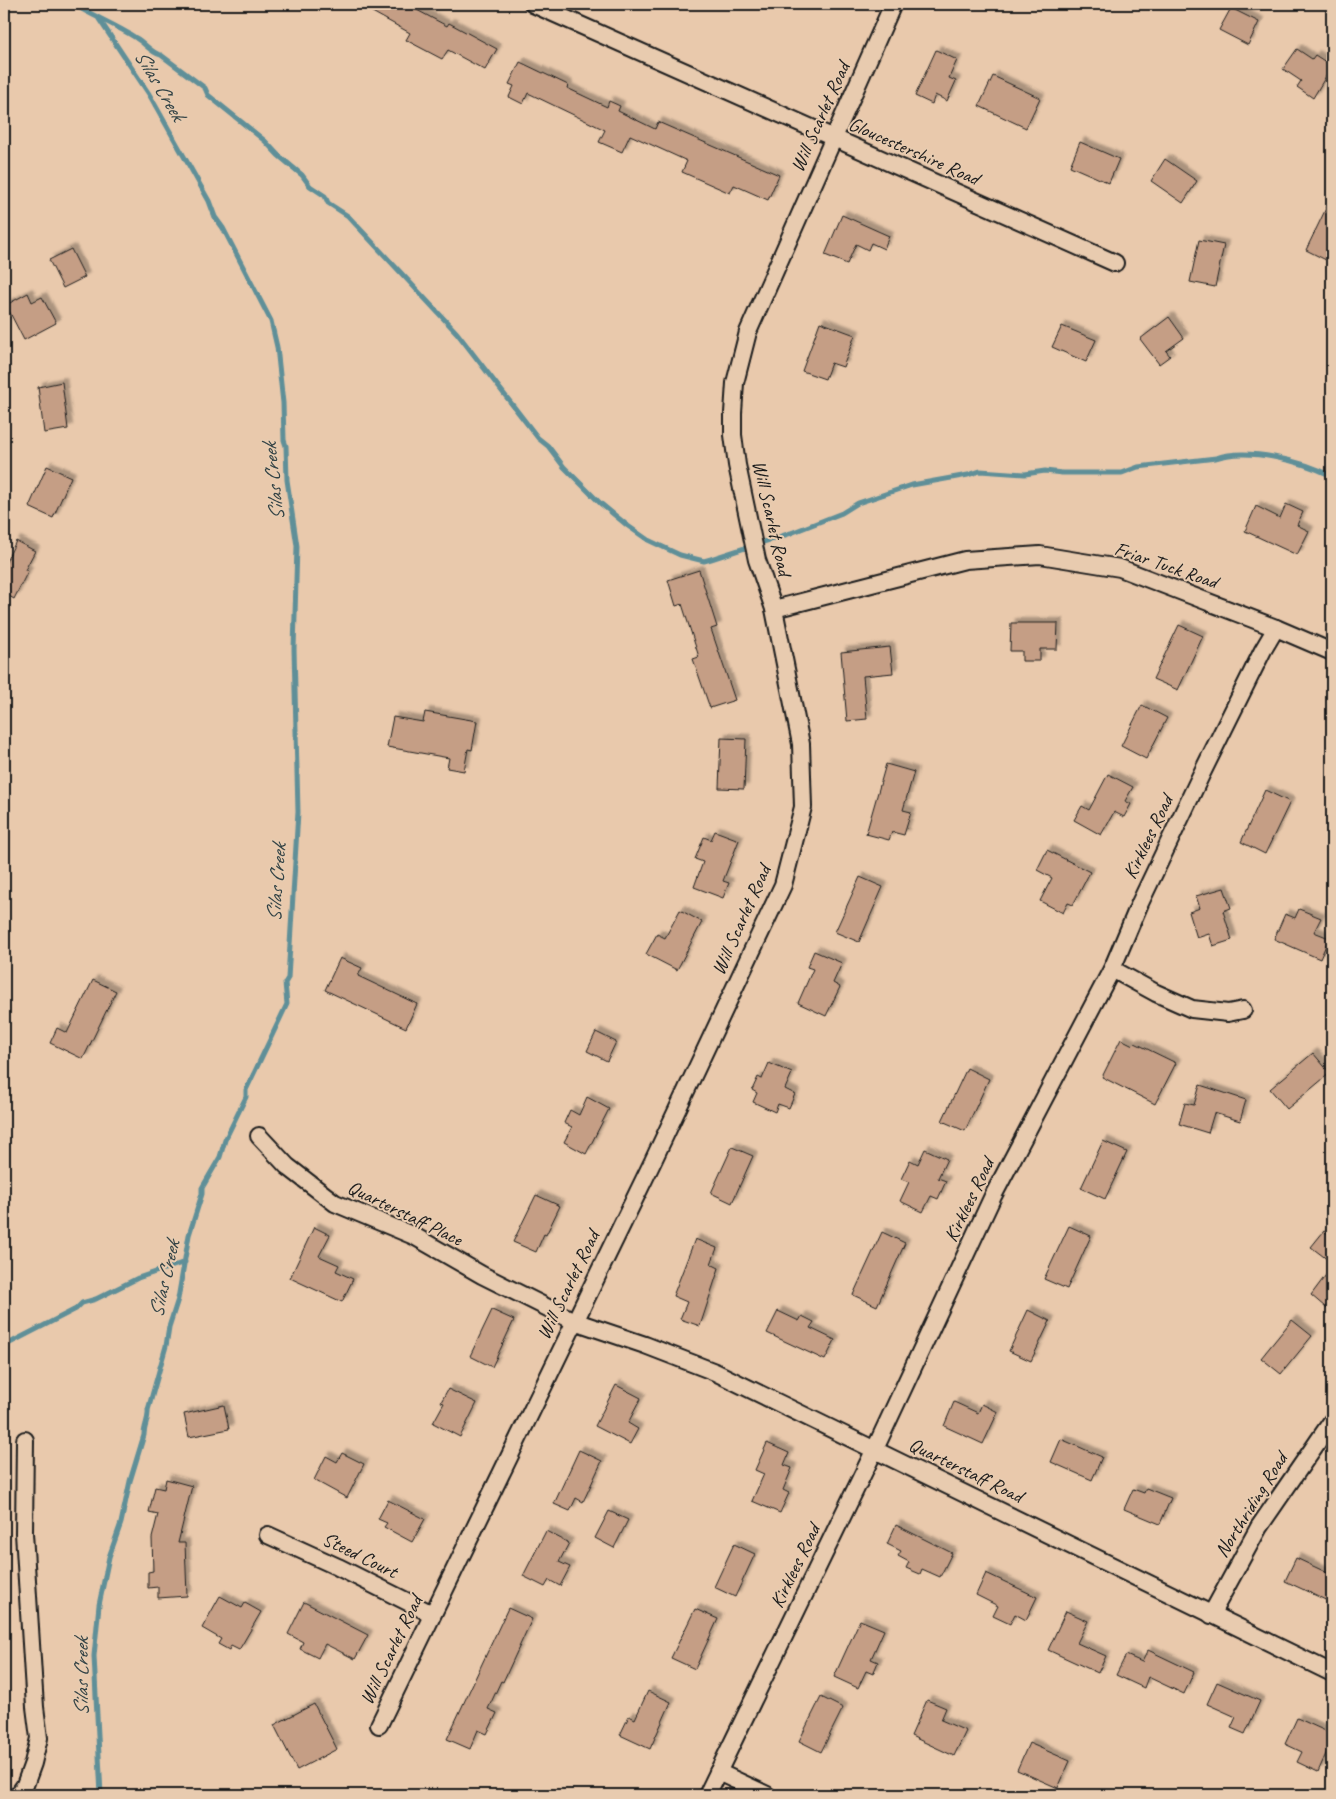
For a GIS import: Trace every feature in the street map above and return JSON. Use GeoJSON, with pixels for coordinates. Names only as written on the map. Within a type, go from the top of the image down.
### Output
{"type":"FeatureCollection","features":[{"type":"Feature","properties":{"kind":"street","name":"Gloucestershire Road"},"geometry":{"type":"LineString","coordinates":[[533,4],[1115,263]]}},
{"type":"Feature","properties":{"kind":"street","name":"Will Scarlet Road"},"geometry":{"type":"LineString","coordinates":[[379,1725],[783,886],[803,807],[801,744],[774,609],[757,560],[738,472],[733,435],[735,383],[748,332],[893,4]]}},
{"type":"Feature","properties":{"kind":"street","name":"Friar Tuck Road"},"geometry":{"type":"LineString","coordinates":[[774,609],[965,560],[1040,555],[1120,568],[1276,628],[1332,652]]}},
{"type":"Feature","properties":{"kind":"street","name":"Kirklees Road"},"geometry":{"type":"LineString","coordinates":[[707,1795],[875,1450],[993,1196],[1112,969],[1140,903],[1197,784],[1263,650],[1276,628]]}},
{"type":"Feature","properties":{"kind":"street"},"geometry":{"type":"LineString","coordinates":[[1112,969],[1156,993],[1192,1009],[1228,1013],[1243,1010]]}},
{"type":"Feature","properties":{"kind":"street","name":"Quarterstaff Place"},"geometry":{"type":"LineString","coordinates":[[259,1136],[287,1166],[335,1204],[414,1236],[482,1276],[574,1321]]}},
{"type":"Feature","properties":{"kind":"street","name":"Quarterstaff Road"},"geometry":{"type":"LineString","coordinates":[[574,1321],[645,1345],[715,1372],[1332,1673]]}},
{"type":"Feature","properties":{"kind":"street","name":"Northriding Road"},"geometry":{"type":"LineString","coordinates":[[1211,1615],[1259,1527],[1332,1421]]}},
{"type":"Feature","properties":{"kind":"street"},"geometry":{"type":"LineString","coordinates":[[18,1795],[25,1785],[31,1770],[39,1738],[35,1706],[24,1533],[25,1440]]}},
{"type":"Feature","properties":{"kind":"street","name":"Steed Court"},"geometry":{"type":"LineString","coordinates":[[268,1535],[338,1567],[432,1614]]}},
{"type":"Feature","properties":{"kind":"street"},"geometry":{"type":"LineString","coordinates":[[718,1772],[767,1795]]}},
{"type":"Feature","properties":{"kind":"building"},"geometry":{"type":"Polygon","coordinates":[[[358,4],[418,4],[415,9],[447,26],[449,23],[497,49],[485,70],[448,50],[442,59],[406,40],[410,33],[358,4]]]}},
{"type":"Feature","properties":{"kind":"building"},"geometry":{"type":"Polygon","coordinates":[[[1231,8],[1259,22],[1248,45],[1219,30],[1231,8]]]}},
{"type":"Feature","properties":{"kind":"building"},"geometry":{"type":"Polygon","coordinates":[[[1297,49],[1312,59],[1315,55],[1332,66],[1313,98],[1297,87],[1301,81],[1283,69],[1297,49]]]}},
{"type":"Feature","properties":{"kind":"building"},"geometry":{"type":"Polygon","coordinates":[[[936,50],[957,60],[949,78],[956,81],[947,101],[935,95],[932,104],[915,96],[936,50]]]}},
{"type":"Feature","properties":{"kind":"building"},"geometry":{"type":"Polygon","coordinates":[[[520,62],[568,85],[567,88],[607,107],[609,101],[620,106],[618,111],[655,129],[658,122],[779,175],[768,200],[734,185],[730,193],[682,172],[687,161],[630,135],[622,152],[599,142],[605,130],[528,93],[523,104],[509,97],[514,86],[509,84],[520,62]]]}},
{"type":"Feature","properties":{"kind":"building"},"geometry":{"type":"Polygon","coordinates":[[[993,76],[1040,98],[1026,128],[979,106],[993,76]]]}},
{"type":"Feature","properties":{"kind":"building"},"geometry":{"type":"Polygon","coordinates":[[[1080,142],[1119,159],[1109,183],[1070,166],[1080,142]]]}},
{"type":"Feature","properties":{"kind":"building"},"geometry":{"type":"Polygon","coordinates":[[[1165,159],[1197,181],[1183,203],[1151,181],[1165,159]]]}},
{"type":"Feature","properties":{"kind":"building"},"geometry":{"type":"Polygon","coordinates":[[[1332,196],[1332,263],[1306,250],[1332,196]]]}},
{"type":"Feature","properties":{"kind":"building"},"geometry":{"type":"Polygon","coordinates":[[[842,215],[889,236],[884,249],[871,243],[868,250],[856,244],[847,264],[825,255],[842,215]]]}},
{"type":"Feature","properties":{"kind":"building"},"geometry":{"type":"Polygon","coordinates":[[[1199,240],[1224,245],[1215,287],[1190,282],[1199,240]]]}},
{"type":"Feature","properties":{"kind":"building"},"geometry":{"type":"Polygon","coordinates":[[[71,249],[85,277],[63,288],[49,260],[71,249]]]}},
{"type":"Feature","properties":{"kind":"building"},"geometry":{"type":"Polygon","coordinates":[[[28,293],[32,302],[42,297],[56,323],[24,340],[6,305],[28,293]]]}},
{"type":"Feature","properties":{"kind":"building"},"geometry":{"type":"Polygon","coordinates":[[[1169,317],[1184,338],[1166,351],[1170,356],[1159,364],[1140,339],[1169,317]]]}},
{"type":"Feature","properties":{"kind":"building"},"geometry":{"type":"Polygon","coordinates":[[[820,322],[855,335],[843,367],[831,363],[825,379],[802,371],[820,322]]]}},
{"type":"Feature","properties":{"kind":"building"},"geometry":{"type":"Polygon","coordinates":[[[1062,326],[1096,340],[1086,362],[1052,347],[1062,326]]]}},
{"type":"Feature","properties":{"kind":"building"},"geometry":{"type":"Polygon","coordinates":[[[62,382],[68,429],[44,433],[38,387],[62,382]]]}},
{"type":"Feature","properties":{"kind":"building"},"geometry":{"type":"Polygon","coordinates":[[[47,466],[71,477],[53,518],[29,507],[47,466]]]}},
{"type":"Feature","properties":{"kind":"building"},"geometry":{"type":"Polygon","coordinates":[[[1286,504],[1303,512],[1297,525],[1309,531],[1297,555],[1245,531],[1256,506],[1280,518],[1286,504]]]}},
{"type":"Feature","properties":{"kind":"building"},"geometry":{"type":"Polygon","coordinates":[[[16,541],[35,551],[25,570],[28,571],[14,599],[4,593],[4,566],[16,541]]]}},
{"type":"Feature","properties":{"kind":"building"},"geometry":{"type":"Polygon","coordinates":[[[699,570],[717,627],[711,629],[735,700],[710,708],[693,659],[699,657],[682,604],[676,606],[668,580],[699,570]]]}},
{"type":"Feature","properties":{"kind":"building"},"geometry":{"type":"Polygon","coordinates":[[[1011,623],[1058,623],[1057,649],[1040,649],[1040,661],[1022,661],[1022,651],[1010,651],[1011,623]]]}},
{"type":"Feature","properties":{"kind":"building"},"geometry":{"type":"Polygon","coordinates":[[[1179,625],[1203,636],[1178,690],[1153,679],[1179,625]]]}},
{"type":"Feature","properties":{"kind":"building"},"geometry":{"type":"Polygon","coordinates":[[[890,647],[893,673],[863,676],[867,719],[847,721],[841,652],[890,647]]]}},
{"type":"Feature","properties":{"kind":"building"},"geometry":{"type":"Polygon","coordinates":[[[1142,705],[1167,718],[1146,759],[1121,746],[1142,705]]]}},
{"type":"Feature","properties":{"kind":"building"},"geometry":{"type":"Polygon","coordinates":[[[425,712],[477,721],[472,750],[468,749],[464,771],[447,768],[449,758],[387,747],[393,717],[423,722],[425,712]]]}},
{"type":"Feature","properties":{"kind":"building"},"geometry":{"type":"Polygon","coordinates":[[[721,738],[746,739],[744,789],[719,788],[721,738]]]}},
{"type":"Feature","properties":{"kind":"building"},"geometry":{"type":"Polygon","coordinates":[[[886,764],[914,772],[903,810],[911,812],[904,835],[892,832],[889,840],[866,834],[886,764]]]}},
{"type":"Feature","properties":{"kind":"building"},"geometry":{"type":"Polygon","coordinates":[[[1108,774],[1133,787],[1125,801],[1131,804],[1124,817],[1114,812],[1101,835],[1074,820],[1082,806],[1089,810],[1108,774]]]}},
{"type":"Feature","properties":{"kind":"building"},"geometry":{"type":"Polygon","coordinates":[[[1265,790],[1290,802],[1265,854],[1241,842],[1265,790]]]}},
{"type":"Feature","properties":{"kind":"building"},"geometry":{"type":"Polygon","coordinates":[[[715,831],[739,840],[723,881],[729,883],[723,898],[694,887],[703,862],[695,859],[704,837],[711,840],[715,831]]]}},
{"type":"Feature","properties":{"kind":"building"},"geometry":{"type":"Polygon","coordinates":[[[1047,850],[1090,872],[1073,905],[1068,903],[1063,913],[1040,901],[1052,878],[1037,870],[1047,850]]]}},
{"type":"Feature","properties":{"kind":"building"},"geometry":{"type":"Polygon","coordinates":[[[860,877],[883,887],[859,942],[835,932],[860,877]]]}},
{"type":"Feature","properties":{"kind":"building"},"geometry":{"type":"Polygon","coordinates":[[[1224,888],[1231,908],[1223,911],[1232,940],[1213,946],[1209,934],[1197,938],[1189,912],[1200,908],[1196,896],[1224,888]]]}},
{"type":"Feature","properties":{"kind":"building"},"geometry":{"type":"Polygon","coordinates":[[[1299,909],[1321,918],[1314,932],[1329,938],[1320,959],[1274,939],[1285,914],[1295,918],[1299,909]]]}},
{"type":"Feature","properties":{"kind":"building"},"geometry":{"type":"Polygon","coordinates":[[[680,910],[702,922],[677,970],[646,954],[657,934],[665,938],[680,910]]]}},
{"type":"Feature","properties":{"kind":"building"},"geometry":{"type":"Polygon","coordinates":[[[814,951],[842,963],[833,983],[840,987],[826,1016],[798,1003],[813,969],[807,967],[814,951]]]}},
{"type":"Feature","properties":{"kind":"building"},"geometry":{"type":"Polygon","coordinates":[[[340,958],[362,968],[358,976],[417,1004],[406,1028],[325,990],[340,958]]]}},
{"type":"Feature","properties":{"kind":"building"},"geometry":{"type":"Polygon","coordinates":[[[93,980],[116,991],[83,1059],[50,1043],[57,1028],[67,1033],[93,980]]]}},
{"type":"Feature","properties":{"kind":"building"},"geometry":{"type":"Polygon","coordinates":[[[596,1032],[616,1042],[607,1061],[587,1051],[596,1032]]]}},
{"type":"Feature","properties":{"kind":"building"},"geometry":{"type":"Polygon","coordinates":[[[1121,1039],[1133,1045],[1135,1043],[1176,1063],[1155,1104],[1102,1077],[1121,1039]]]}},
{"type":"Feature","properties":{"kind":"building"},"geometry":{"type":"Polygon","coordinates":[[[1313,1053],[1330,1073],[1287,1109],[1270,1089],[1313,1053]]]}},
{"type":"Feature","properties":{"kind":"building"},"geometry":{"type":"Polygon","coordinates":[[[769,1063],[792,1073],[785,1089],[795,1094],[789,1108],[778,1104],[775,1112],[753,1102],[757,1093],[752,1090],[758,1077],[762,1079],[769,1063]]]}},
{"type":"Feature","properties":{"kind":"building"},"geometry":{"type":"Polygon","coordinates":[[[967,1068],[989,1079],[965,1131],[942,1121],[967,1068]]]}},
{"type":"Feature","properties":{"kind":"building"},"geometry":{"type":"Polygon","coordinates":[[[1200,1085],[1246,1100],[1240,1121],[1214,1113],[1208,1133],[1179,1124],[1185,1103],[1194,1105],[1200,1085]]]}},
{"type":"Feature","properties":{"kind":"building"},"geometry":{"type":"Polygon","coordinates":[[[587,1097],[609,1109],[586,1154],[564,1142],[572,1127],[564,1123],[570,1110],[579,1115],[587,1097]]]}},
{"type":"Feature","properties":{"kind":"building"},"geometry":{"type":"Polygon","coordinates":[[[1103,1141],[1127,1152],[1105,1199],[1081,1188],[1103,1141]]]}},
{"type":"Feature","properties":{"kind":"building"},"geometry":{"type":"Polygon","coordinates":[[[732,1147],[753,1156],[732,1203],[711,1193],[732,1147]]]}},
{"type":"Feature","properties":{"kind":"building"},"geometry":{"type":"Polygon","coordinates":[[[925,1149],[947,1159],[938,1178],[946,1181],[938,1199],[931,1196],[923,1212],[900,1201],[909,1182],[901,1179],[910,1160],[918,1164],[925,1149]]]}},
{"type":"Feature","properties":{"kind":"building"},"geometry":{"type":"Polygon","coordinates":[[[536,1195],[560,1206],[536,1252],[513,1242],[536,1195]]]}},
{"type":"Feature","properties":{"kind":"building"},"geometry":{"type":"Polygon","coordinates":[[[1069,1226],[1091,1236],[1067,1289],[1044,1279],[1069,1226]]]}},
{"type":"Feature","properties":{"kind":"building"},"geometry":{"type":"Polygon","coordinates":[[[314,1227],[330,1235],[319,1256],[339,1265],[336,1271],[353,1279],[342,1302],[290,1278],[314,1227]]]}},
{"type":"Feature","properties":{"kind":"building"},"geometry":{"type":"Polygon","coordinates":[[[1324,1231],[1332,1237],[1332,1263],[1311,1247],[1324,1231]]]}},
{"type":"Feature","properties":{"kind":"building"},"geometry":{"type":"Polygon","coordinates":[[[882,1232],[905,1243],[877,1306],[853,1295],[882,1232]]]}},
{"type":"Feature","properties":{"kind":"building"},"geometry":{"type":"Polygon","coordinates":[[[695,1239],[717,1248],[711,1264],[719,1268],[700,1326],[680,1319],[687,1302],[673,1296],[695,1239]]]}},
{"type":"Feature","properties":{"kind":"building"},"geometry":{"type":"Polygon","coordinates":[[[1332,1267],[1332,1313],[1311,1295],[1332,1267]]]}},
{"type":"Feature","properties":{"kind":"building"},"geometry":{"type":"Polygon","coordinates":[[[492,1310],[514,1320],[492,1367],[470,1356],[492,1310]]]}},
{"type":"Feature","properties":{"kind":"building"},"geometry":{"type":"Polygon","coordinates":[[[1028,1310],[1050,1321],[1031,1361],[1009,1351],[1028,1310]]]}},
{"type":"Feature","properties":{"kind":"building"},"geometry":{"type":"Polygon","coordinates":[[[778,1311],[799,1321],[802,1316],[814,1322],[810,1328],[835,1340],[825,1360],[767,1333],[778,1311]]]}},
{"type":"Feature","properties":{"kind":"building"},"geometry":{"type":"Polygon","coordinates":[[[1292,1320],[1312,1336],[1281,1374],[1261,1358],[1292,1320]]]}},
{"type":"Feature","properties":{"kind":"building"},"geometry":{"type":"Polygon","coordinates":[[[616,1385],[641,1398],[628,1423],[638,1429],[630,1444],[595,1426],[616,1385]]]}},
{"type":"Feature","properties":{"kind":"building"},"geometry":{"type":"Polygon","coordinates":[[[448,1389],[477,1403],[460,1437],[433,1423],[444,1403],[441,1402],[448,1389]]]}},
{"type":"Feature","properties":{"kind":"building"},"geometry":{"type":"Polygon","coordinates":[[[954,1402],[978,1413],[982,1404],[998,1412],[983,1444],[944,1426],[954,1402]]]}},
{"type":"Feature","properties":{"kind":"building"},"geometry":{"type":"Polygon","coordinates":[[[224,1405],[229,1429],[189,1437],[184,1414],[224,1405]]]}},
{"type":"Feature","properties":{"kind":"building"},"geometry":{"type":"Polygon","coordinates":[[[1061,1439],[1102,1457],[1092,1480],[1051,1462],[1061,1439]]]}},
{"type":"Feature","properties":{"kind":"building"},"geometry":{"type":"Polygon","coordinates":[[[767,1443],[789,1453],[784,1465],[792,1468],[783,1490],[789,1493],[780,1513],[752,1501],[764,1474],[755,1470],[767,1443]]]}},
{"type":"Feature","properties":{"kind":"building"},"geometry":{"type":"Polygon","coordinates":[[[579,1450],[602,1461],[583,1502],[576,1498],[570,1511],[554,1504],[579,1450]]]}},
{"type":"Feature","properties":{"kind":"building"},"geometry":{"type":"Polygon","coordinates":[[[342,1453],[364,1464],[347,1498],[314,1480],[326,1456],[337,1462],[342,1453]]]}},
{"type":"Feature","properties":{"kind":"building"},"geometry":{"type":"Polygon","coordinates":[[[166,1479],[192,1486],[178,1543],[185,1543],[187,1596],[158,1598],[158,1587],[148,1588],[148,1572],[153,1571],[152,1538],[158,1514],[149,1512],[155,1487],[164,1489],[166,1479]]]}},
{"type":"Feature","properties":{"kind":"building"},"geometry":{"type":"Polygon","coordinates":[[[1146,1488],[1171,1498],[1160,1524],[1124,1509],[1133,1489],[1144,1493],[1146,1488]]]}},
{"type":"Feature","properties":{"kind":"building"},"geometry":{"type":"Polygon","coordinates":[[[388,1500],[425,1519],[412,1542],[384,1527],[387,1523],[378,1519],[388,1500]]]}},
{"type":"Feature","properties":{"kind":"building"},"geometry":{"type":"Polygon","coordinates":[[[609,1511],[628,1520],[614,1548],[595,1538],[609,1511]]]}},
{"type":"Feature","properties":{"kind":"building"},"geometry":{"type":"Polygon","coordinates":[[[896,1525],[952,1553],[940,1577],[922,1569],[920,1574],[906,1568],[909,1562],[898,1556],[901,1551],[887,1544],[896,1525]]]}},
{"type":"Feature","properties":{"kind":"building"},"geometry":{"type":"Polygon","coordinates":[[[546,1531],[569,1543],[559,1562],[570,1567],[560,1586],[549,1580],[545,1587],[523,1576],[546,1531]]]}},
{"type":"Feature","properties":{"kind":"building"},"geometry":{"type":"Polygon","coordinates":[[[734,1544],[755,1554],[735,1597],[714,1587],[734,1544]]]}},
{"type":"Feature","properties":{"kind":"building"},"geometry":{"type":"Polygon","coordinates":[[[1296,1558],[1332,1575],[1332,1603],[1285,1581],[1296,1558]]]}},
{"type":"Feature","properties":{"kind":"building"},"geometry":{"type":"Polygon","coordinates":[[[986,1573],[1037,1597],[1026,1620],[1015,1614],[1010,1624],[993,1616],[998,1606],[976,1595],[986,1573]]]}},
{"type":"Feature","properties":{"kind":"building"},"geometry":{"type":"Polygon","coordinates":[[[220,1596],[242,1608],[245,1603],[261,1612],[239,1650],[231,1646],[229,1650],[218,1644],[221,1639],[202,1628],[220,1596]]]}},
{"type":"Feature","properties":{"kind":"building"},"geometry":{"type":"Polygon","coordinates":[[[304,1602],[368,1635],[355,1659],[325,1644],[318,1658],[300,1649],[303,1642],[288,1634],[304,1602]]]}},
{"type":"Feature","properties":{"kind":"building"},"geometry":{"type":"Polygon","coordinates":[[[508,1608],[532,1619],[503,1682],[501,1681],[488,1709],[497,1713],[487,1734],[478,1730],[470,1749],[447,1739],[508,1608]]]}},
{"type":"Feature","properties":{"kind":"building"},"geometry":{"type":"Polygon","coordinates":[[[695,1609],[718,1619],[695,1669],[671,1658],[695,1609]]]}},
{"type":"Feature","properties":{"kind":"building"},"geometry":{"type":"Polygon","coordinates":[[[1066,1611],[1088,1621],[1077,1643],[1106,1656],[1098,1673],[1048,1650],[1066,1611]]]}},
{"type":"Feature","properties":{"kind":"building"},"geometry":{"type":"Polygon","coordinates":[[[860,1620],[884,1630],[871,1659],[878,1662],[873,1674],[866,1671],[858,1688],[834,1677],[860,1620]]]}},
{"type":"Feature","properties":{"kind":"building"},"geometry":{"type":"Polygon","coordinates":[[[1148,1650],[1194,1672],[1184,1694],[1148,1677],[1144,1688],[1116,1675],[1126,1655],[1142,1662],[1148,1650]]]}},
{"type":"Feature","properties":{"kind":"building"},"geometry":{"type":"Polygon","coordinates":[[[1217,1682],[1260,1701],[1245,1734],[1231,1728],[1236,1717],[1207,1704],[1217,1682]]]}},
{"type":"Feature","properties":{"kind":"building"},"geometry":{"type":"Polygon","coordinates":[[[648,1691],[671,1702],[650,1749],[620,1735],[629,1716],[635,1719],[648,1691]]]}},
{"type":"Feature","properties":{"kind":"building"},"geometry":{"type":"Polygon","coordinates":[[[821,1697],[843,1708],[821,1752],[799,1741],[821,1697]]]}},
{"type":"Feature","properties":{"kind":"building"},"geometry":{"type":"Polygon","coordinates":[[[927,1700],[946,1708],[941,1720],[966,1731],[954,1756],[911,1736],[927,1700]]]}},
{"type":"Feature","properties":{"kind":"building"},"geometry":{"type":"Polygon","coordinates":[[[314,1704],[337,1749],[297,1770],[274,1725],[314,1704]]]}},
{"type":"Feature","properties":{"kind":"building"},"geometry":{"type":"Polygon","coordinates":[[[1297,1718],[1332,1734],[1332,1740],[1318,1772],[1297,1762],[1302,1752],[1285,1744],[1297,1718]]]}},
{"type":"Feature","properties":{"kind":"building"},"geometry":{"type":"Polygon","coordinates":[[[1029,1743],[1070,1761],[1058,1788],[1017,1770],[1029,1743]]]}},
{"type":"Feature","properties":{"kind":"waterway"},"geometry":{"type":"LineString","coordinates":[[73,4],[136,38],[205,88],[208,95],[265,141],[278,155],[302,175],[310,186],[325,196],[328,203],[348,216],[457,333],[538,438],[548,446],[564,467],[600,503],[628,526],[648,540],[680,555],[704,561],[791,533],[842,513],[858,503],[912,485],[980,471],[1025,474],[1045,471],[1062,473],[1122,473],[1138,467],[1243,454],[1275,457],[1306,465],[1332,476]]}},
{"type":"Feature","properties":{"kind":"waterway","name":"Silas Creek"},"geometry":{"type":"LineString","coordinates":[[99,19],[149,94],[209,201],[215,217],[223,228],[271,321],[277,347],[283,403],[287,480],[297,546],[294,649],[298,812],[288,978],[285,983],[287,1004],[246,1090],[246,1097],[225,1140],[220,1157],[202,1188],[202,1194],[189,1235],[178,1299],[169,1327],[166,1346],[148,1410],[144,1435],[130,1481],[121,1523],[109,1557],[99,1605],[94,1656],[101,1795]]}},
{"type":"Feature","properties":{"kind":"waterway"},"geometry":{"type":"LineString","coordinates":[[4,1346],[76,1309],[82,1303],[96,1299],[138,1278],[185,1262]]}}]}
